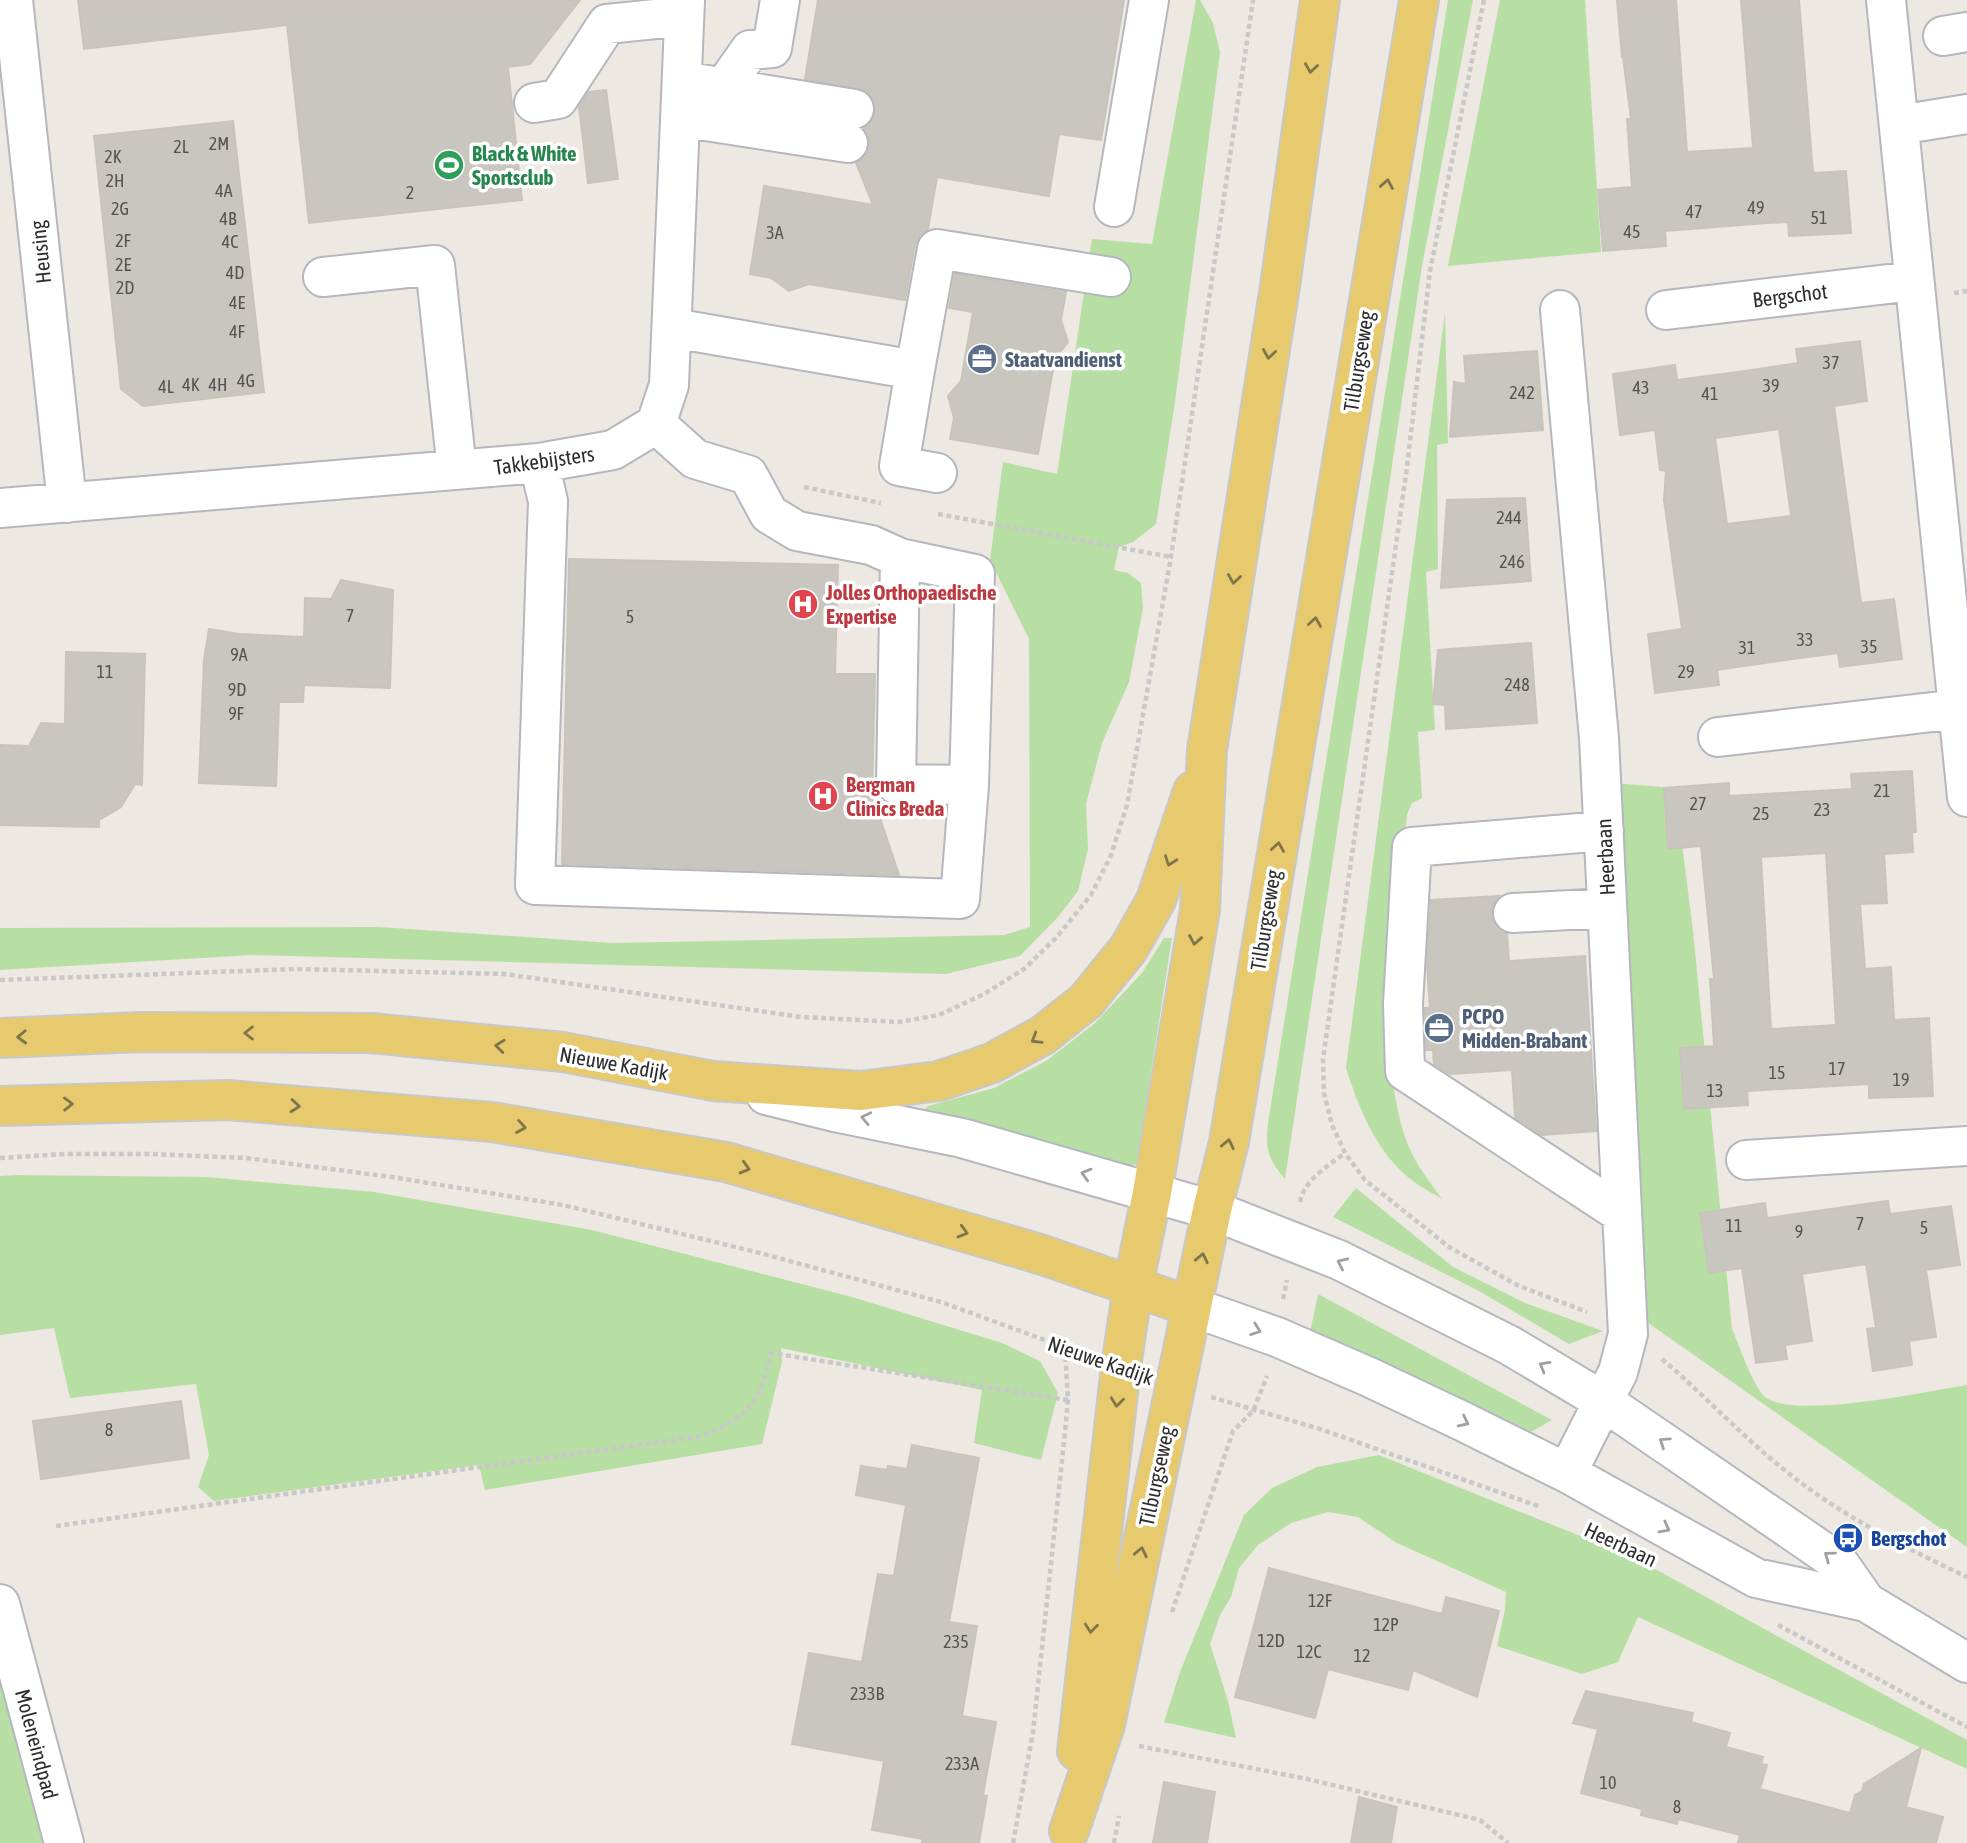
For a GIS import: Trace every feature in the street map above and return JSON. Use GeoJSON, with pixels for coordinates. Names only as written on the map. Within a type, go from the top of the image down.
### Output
{"type":"FeatureCollection","features":[{"type":"Feature","properties":{"kind":"main road","name":"Tilburgseweg"},"geometry":{"type":"LineString","coordinates":[[1068,1837],[1121,1367],[1200,910],[1207,750],[1280,286],[1320,0]]}},
{"type":"Feature","properties":{"kind":"main road","name":"Tilburgseweg"},"geometry":{"type":"LineString","coordinates":[[1068,1837],[1105,1724],[1212,1210],[1229,1142],[1419,0]]}},
{"type":"Feature","properties":{"kind":"main road","name":"Tilburgseweg"},"geometry":{"type":"LineString","coordinates":[[713,1081],[861,1091],[939,1081],[992,1063],[1042,1035],[1086,1001],[1129,948],[1156,900],[1207,750]]}},
{"type":"Feature","properties":{"kind":"main road","name":"Nieuwe Kadijk"},"geometry":{"type":"LineString","coordinates":[[0,1038],[141,1032],[371,1033],[563,1052],[713,1081]]}},
{"type":"Feature","properties":{"kind":"main road"},"geometry":{"type":"LineString","coordinates":[[0,1106],[227,1101],[492,1122],[726,1162],[1042,1255],[1192,1307]]}},
{"type":"Feature","properties":{"kind":"street","name":"Heusing"},"geometry":{"type":"LineString","coordinates":[[13,0],[67,503]]}},
{"type":"Feature","properties":{"kind":"street"},"geometry":{"type":"LineString","coordinates":[[724,87],[750,50],[772,48],[780,0]]}},
{"type":"Feature","properties":{"kind":"street"},"geometry":{"type":"LineString","coordinates":[[1114,206],[1149,0]]}},
{"type":"Feature","properties":{"kind":"street"},"geometry":{"type":"LineString","coordinates":[[1886,0],[1914,281],[1951,487],[1958,709],[1967,797]]}},
{"type":"Feature","properties":{"kind":"street"},"geometry":{"type":"LineString","coordinates":[[534,103],[558,99],[607,24],[685,8],[673,328],[669,385],[656,424],[695,459],[748,475],[769,514],[797,531],[871,545],[900,558],[975,574],[969,785],[960,899],[535,885],[548,501],[539,463]]}},
{"type":"Feature","properties":{"kind":"street"},"geometry":{"type":"LineString","coordinates":[[724,87],[851,126],[682,99],[724,87]]}},
{"type":"Feature","properties":{"kind":"street"},"geometry":{"type":"LineString","coordinates":[[1899,125],[1967,114]]}},
{"type":"Feature","properties":{"kind":"street"},"geometry":{"type":"LineString","coordinates":[[937,473],[900,466],[937,249],[1111,277]]}},
{"type":"Feature","properties":{"kind":"street"},"geometry":{"type":"LineString","coordinates":[[323,277],[435,265],[457,470]]}},
{"type":"Feature","properties":{"kind":"street","name":"Bergschot"},"geometry":{"type":"LineString","coordinates":[[1666,310],[1914,281]]}},
{"type":"Feature","properties":{"kind":"street","name":"Heerbaan"},"geometry":{"type":"LineString","coordinates":[[1560,310],[1599,738],[1628,1334],[1618,1372],[1567,1473]]}},
{"type":"Feature","properties":{"kind":"street"},"geometry":{"type":"LineString","coordinates":[[673,328],[915,370]]}},
{"type":"Feature","properties":{"kind":"street","name":"Takkebijsters"},"geometry":{"type":"LineString","coordinates":[[0,508],[539,463],[613,450],[656,424]]}},
{"type":"Feature","properties":{"kind":"street"},"geometry":{"type":"LineString","coordinates":[[900,558],[895,784],[969,785]]}},
{"type":"Feature","properties":{"kind":"street"},"geometry":{"type":"LineString","coordinates":[[1718,737],[1958,709]]}},
{"type":"Feature","properties":{"kind":"street"},"geometry":{"type":"LineString","coordinates":[[1604,831],[1412,847],[1403,1004],[1405,1071],[1613,1208],[1622,1208]]}},
{"type":"Feature","properties":{"kind":"street"},"geometry":{"type":"LineString","coordinates":[[1513,913],[1607,908]]}},
{"type":"Feature","properties":{"kind":"street","name":"Nieuwe Kadijk"},"geometry":{"type":"LineString","coordinates":[[713,1081],[839,1113],[962,1138],[1212,1210]]}},
{"type":"Feature","properties":{"kind":"street"},"geometry":{"type":"LineString","coordinates":[[1746,1160],[1967,1146]]}},
{"type":"Feature","properties":{"kind":"street","name":"Heerbaan"},"geometry":{"type":"LineString","coordinates":[[1212,1210],[1351,1266],[1508,1345],[1603,1401],[1838,1562],[1866,1602]]}},
{"type":"Feature","properties":{"kind":"street","name":"Heerbaan"},"geometry":{"type":"LineString","coordinates":[[1192,1307],[1276,1337],[1369,1377],[1567,1473],[1756,1578],[1866,1602],[1967,1663]]}},
{"type":"Feature","properties":{"kind":"street","name":"Moleneindpad"},"geometry":{"type":"LineString","coordinates":[[0,1604],[64,1843]]}},
{"type":"Feature","properties":{"kind":"path"},"geometry":{"type":"LineString","coordinates":[[0,980],[296,969],[505,974],[801,1017],[900,1021],[939,1015],[984,994],[1024,970],[1056,938],[1091,895],[1111,855],[1127,805],[1171,558],[1253,0]]}},
{"type":"Feature","properties":{"kind":"path"},"geometry":{"type":"LineString","coordinates":[[1345,1153],[1332,1125],[1324,1093],[1323,1059],[1407,467],[1430,271],[1483,0]]}},
{"type":"Feature","properties":{"kind":"path"},"geometry":{"type":"LineString","coordinates":[[748,475],[885,504]]}},
{"type":"Feature","properties":{"kind":"path"},"geometry":{"type":"LineString","coordinates":[[926,512],[1171,558]]}},
{"type":"Feature","properties":{"kind":"path","name":"Nieuwe Kadijk"},"geometry":{"type":"LineString","coordinates":[[0,1158],[65,1154],[246,1158],[392,1177],[563,1205],[756,1252],[941,1302],[1121,1367]]}},
{"type":"Feature","properties":{"kind":"path"},"geometry":{"type":"LineString","coordinates":[[1013,1843],[1033,1732],[1068,1400],[1065,1348]]}},
{"type":"Feature","properties":{"kind":"path"},"geometry":{"type":"LineString","coordinates":[[56,1526],[703,1436],[733,1422],[747,1411],[763,1385],[771,1353],[1068,1400]]}},
{"type":"Feature","properties":{"kind":"path"},"geometry":{"type":"LineString","coordinates":[[1168,1622],[1233,1432],[1253,1411],[1320,1429],[1545,1508]]}},
{"type":"Feature","properties":{"kind":"path"},"geometry":{"type":"LineString","coordinates":[[1775,1624],[1967,1727]]}},
{"type":"Feature","properties":{"kind":"path"},"geometry":{"type":"LineString","coordinates":[[1131,1745],[1307,1780],[1480,1820],[1508,1843]]}},
{"type":"Feature","properties":{"kind":"green space"},"geometry":{"type":"Polygon","coordinates":[[[1196,0],[1200,0],[1213,23],[1220,52],[1175,402],[1156,524],[1133,542],[1119,547],[1114,570],[1128,573],[1141,583],[1143,608],[1129,682],[1102,743],[1086,804],[1088,849],[1078,891],[1058,917],[1020,956],[946,974],[252,955],[0,970],[0,928],[379,927],[612,943],[1004,935],[1030,927],[1029,639],[990,560],[1003,462],[1057,474],[1092,239],[1152,244],[1196,0]]]}},
{"type":"Feature","properties":{"kind":"green space"},"geometry":{"type":"Polygon","coordinates":[[[1448,0],[1473,0],[1422,266],[1285,1179],[1269,1153],[1268,1123],[1448,0]]]}},
{"type":"Feature","properties":{"kind":"green space"},"geometry":{"type":"Polygon","coordinates":[[[1500,0],[1585,0],[1601,252],[1448,266],[1500,0]]]}},
{"type":"Feature","properties":{"kind":"green space"},"geometry":{"type":"Polygon","coordinates":[[[1445,313],[1448,443],[1437,445],[1438,569],[1426,572],[1435,730],[1418,732],[1422,798],[1412,803],[1407,814],[1394,940],[1390,1033],[1393,1077],[1400,1118],[1412,1154],[1442,1199],[1413,1181],[1389,1158],[1363,1115],[1346,1068],[1445,313]]]}},
{"type":"Feature","properties":{"kind":"green space"},"geometry":{"type":"Polygon","coordinates":[[[1612,783],[1675,788],[1693,931],[1732,1329],[1751,1375],[1765,1397],[1781,1403],[1804,1406],[1863,1402],[1967,1385],[1967,1547],[1644,1320],[1612,783]]]}},
{"type":"Feature","properties":{"kind":"green space"},"geometry":{"type":"Polygon","coordinates":[[[1164,938],[1172,938],[1137,1163],[1125,1170],[922,1113],[928,1106],[994,1088],[1046,1061],[1094,1024],[1142,973],[1164,938]]]}},
{"type":"Feature","properties":{"kind":"green space"},"geometry":{"type":"Polygon","coordinates":[[[0,1176],[206,1177],[374,1192],[592,1230],[852,1297],[1002,1343],[1040,1361],[1058,1393],[1041,1460],[974,1443],[982,1390],[781,1348],[782,1362],[762,1444],[485,1490],[479,1465],[214,1501],[198,1487],[209,1455],[196,1384],[70,1398],[54,1328],[0,1335],[0,1176]]]}},
{"type":"Feature","properties":{"kind":"green space"},"geometry":{"type":"Polygon","coordinates":[[[1356,1188],[1453,1267],[1525,1303],[1603,1331],[1569,1344],[1479,1291],[1333,1217],[1356,1188]]]}},
{"type":"Feature","properties":{"kind":"green space"},"geometry":{"type":"Polygon","coordinates":[[[1318,1294],[1552,1420],[1529,1433],[1309,1337],[1318,1294]]]}},
{"type":"Feature","properties":{"kind":"green space"},"geometry":{"type":"Polygon","coordinates":[[[1379,1455],[1635,1558],[1967,1740],[1967,1769],[1638,1617],[1618,1662],[1582,1674],[1497,1646],[1506,1592],[1397,1543],[1358,1517],[1328,1512],[1291,1523],[1258,1545],[1239,1568],[1231,1597],[1220,1615],[1210,1644],[1228,1701],[1236,1738],[1164,1722],[1180,1672],[1244,1515],[1272,1488],[1317,1467],[1379,1455]]]}},
{"type":"Feature","properties":{"kind":"green space"},"geometry":{"type":"Polygon","coordinates":[[[0,1650],[54,1843],[0,1843],[0,1650]]]}},
{"type":"Feature","properties":{"kind":"building"},"geometry":{"type":"Polygon","coordinates":[[[78,0],[580,0],[530,64],[508,67],[522,200],[309,223],[287,25],[84,49],[78,0]]]}},
{"type":"Feature","properties":{"kind":"building"},"geometry":{"type":"Polygon","coordinates":[[[818,0],[1124,0],[1101,140],[1059,134],[1049,196],[937,177],[928,229],[915,245],[905,300],[809,284],[789,291],[771,278],[750,274],[764,186],[873,205],[856,163],[865,157],[869,147],[869,136],[864,128],[875,113],[874,101],[867,91],[858,88],[805,79],[818,0]]]}},
{"type":"Feature","properties":{"kind":"building"},"geometry":{"type":"Polygon","coordinates":[[[1617,0],[1676,0],[1687,152],[1753,148],[1741,0],[1799,0],[1813,173],[1846,171],[1851,233],[1789,236],[1788,222],[1767,223],[1665,231],[1666,246],[1603,251],[1598,190],[1632,187],[1627,119],[1631,119],[1617,0]]]}},
{"type":"Feature","properties":{"kind":"building"},"geometry":{"type":"Polygon","coordinates":[[[606,90],[618,179],[588,183],[579,106],[588,92],[606,90]]]}},
{"type":"Feature","properties":{"kind":"building"},"geometry":{"type":"Polygon","coordinates":[[[233,121],[264,392],[143,406],[121,389],[94,136],[233,121]]]}},
{"type":"Feature","properties":{"kind":"building"},"geometry":{"type":"Polygon","coordinates":[[[955,274],[1066,292],[1061,320],[1068,342],[1055,358],[1038,454],[950,439],[954,418],[948,396],[961,381],[973,312],[949,308],[955,274]]]}},
{"type":"Feature","properties":{"kind":"building"},"geometry":{"type":"Polygon","coordinates":[[[1860,341],[1867,401],[1834,406],[1861,603],[1894,599],[1902,659],[1840,667],[1838,653],[1778,661],[1717,670],[1719,685],[1655,693],[1648,634],[1682,629],[1664,500],[1666,471],[1660,470],[1655,430],[1620,435],[1613,374],[1675,365],[1677,380],[1738,372],[1798,363],[1796,349],[1860,341]],[[1779,429],[1715,438],[1727,524],[1791,516],[1779,429]]]}},
{"type":"Feature","properties":{"kind":"building"},"geometry":{"type":"Polygon","coordinates":[[[1537,351],[1543,430],[1450,437],[1454,382],[1466,384],[1464,356],[1537,351]]]}},
{"type":"Feature","properties":{"kind":"building"},"geometry":{"type":"Polygon","coordinates":[[[1525,498],[1531,581],[1441,588],[1447,500],[1525,498]]]}},
{"type":"Feature","properties":{"kind":"building"},"geometry":{"type":"Polygon","coordinates":[[[569,559],[838,565],[835,674],[875,674],[872,794],[899,875],[562,864],[569,559]]]}},
{"type":"Feature","properties":{"kind":"building"},"geometry":{"type":"Polygon","coordinates":[[[341,580],[393,590],[390,688],[304,685],[303,702],[279,702],[276,786],[199,783],[204,659],[209,629],[239,634],[304,637],[305,598],[331,599],[341,580]]]}},
{"type":"Feature","properties":{"kind":"building"},"geometry":{"type":"Polygon","coordinates":[[[1531,643],[1537,723],[1446,729],[1445,705],[1433,704],[1438,650],[1531,643]]]}},
{"type":"Feature","properties":{"kind":"building"},"geometry":{"type":"Polygon","coordinates":[[[66,652],[145,654],[142,785],[135,784],[121,807],[99,820],[99,827],[0,825],[0,745],[29,746],[41,723],[65,724],[66,652]]]}},
{"type":"Feature","properties":{"kind":"building"},"geometry":{"type":"Polygon","coordinates":[[[1912,771],[1916,832],[1912,832],[1913,852],[1884,854],[1887,903],[1860,904],[1865,969],[1891,967],[1894,1020],[1929,1018],[1933,1096],[1869,1098],[1869,1084],[1747,1091],[1748,1105],[1684,1109],[1680,1048],[1714,1046],[1710,979],[1714,979],[1701,846],[1668,849],[1664,788],[1729,783],[1729,796],[1852,789],[1851,774],[1912,771]],[[1826,853],[1761,857],[1771,1029],[1836,1025],[1826,853]]]}},
{"type":"Feature","properties":{"kind":"building"},"geometry":{"type":"Polygon","coordinates":[[[1500,896],[1493,904],[1491,915],[1495,925],[1507,933],[1509,961],[1585,956],[1596,1131],[1542,1135],[1515,1117],[1512,1070],[1450,1074],[1434,1064],[1433,1050],[1426,1050],[1425,1008],[1430,1008],[1427,965],[1431,900],[1500,896]]]}},
{"type":"Feature","properties":{"kind":"building"},"geometry":{"type":"Polygon","coordinates":[[[1888,1201],[1890,1214],[1951,1206],[1960,1265],[1926,1270],[1936,1337],[1909,1341],[1912,1365],[1873,1371],[1867,1329],[1876,1328],[1866,1264],[1802,1274],[1812,1341],[1785,1345],[1787,1359],[1756,1363],[1742,1268],[1709,1273],[1700,1213],[1765,1203],[1767,1218],[1888,1201]]]}},
{"type":"Feature","properties":{"kind":"building"},"geometry":{"type":"Polygon","coordinates":[[[181,1401],[189,1458],[41,1479],[33,1421],[181,1401]]]}},
{"type":"Feature","properties":{"kind":"building"},"geometry":{"type":"Polygon","coordinates":[[[912,1445],[979,1458],[949,1622],[977,1626],[962,1716],[996,1722],[983,1795],[987,1796],[979,1843],[922,1843],[923,1839],[872,1830],[884,1761],[792,1744],[809,1653],[862,1662],[878,1574],[894,1576],[906,1505],[856,1495],[861,1466],[887,1470],[888,1466],[907,1469],[912,1445]]]}},
{"type":"Feature","properties":{"kind":"building"},"geometry":{"type":"Polygon","coordinates":[[[1269,1568],[1442,1614],[1446,1597],[1499,1611],[1477,1697],[1413,1670],[1408,1690],[1328,1669],[1315,1718],[1235,1697],[1269,1568]]]}},
{"type":"Feature","properties":{"kind":"building"},"geometry":{"type":"Polygon","coordinates":[[[1586,1691],[1693,1713],[1691,1722],[1730,1733],[1726,1747],[1763,1757],[1761,1764],[1767,1765],[1760,1789],[1850,1813],[1855,1795],[1862,1791],[1864,1784],[1921,1748],[1906,1807],[1943,1817],[1936,1843],[1738,1843],[1740,1835],[1678,1819],[1677,1824],[1641,1815],[1642,1809],[1581,1793],[1598,1729],[1573,1723],[1586,1691]]]}},
{"type":"Feature","properties":{"kind":"building"},"geometry":{"type":"Polygon","coordinates":[[[1164,1782],[1215,1792],[1207,1843],[1153,1843],[1164,1782]]]}},
{"type":"Feature","properties":{"kind":"building"},"geometry":{"type":"Polygon","coordinates":[[[1359,1797],[1397,1807],[1391,1843],[1351,1843],[1359,1797]]]}},
{"type":"Feature","properties":{"kind":"place","name":"Black & White Sportsclub"},"geometry":{"type":"Point","coordinates":[449,165]}},
{"type":"Feature","properties":{"kind":"place","name":"Staatvandienst"},"geometry":{"type":"Point","coordinates":[982,359]}},
{"type":"Feature","properties":{"kind":"place","name":"Jolles Orthopaedische Expertise"},"geometry":{"type":"Point","coordinates":[803,604]}},
{"type":"Feature","properties":{"kind":"place","name":"Bergman Clinics Breda"},"geometry":{"type":"Point","coordinates":[823,796]}},
{"type":"Feature","properties":{"kind":"place","name":"PCPO Midden-Brabant"},"geometry":{"type":"Point","coordinates":[1439,1028]}},
{"type":"Feature","properties":{"kind":"place","name":"Bergschot"},"geometry":{"type":"Point","coordinates":[1848,1538]}}]}
